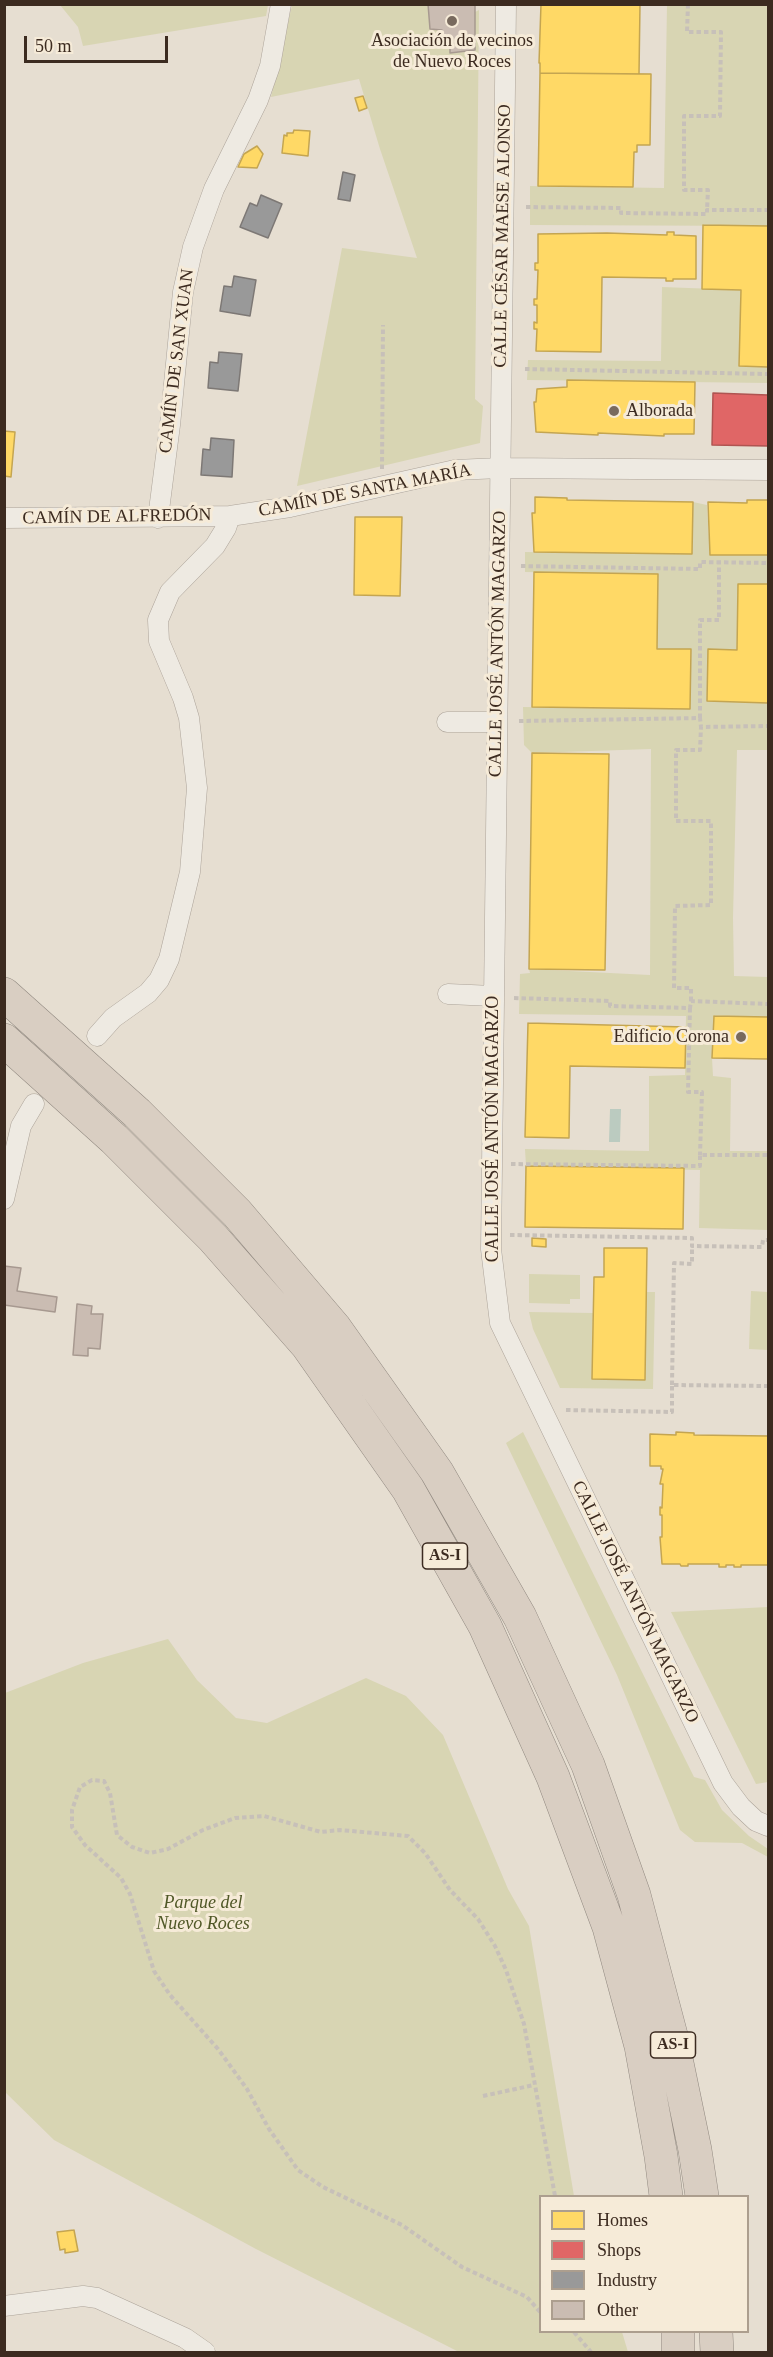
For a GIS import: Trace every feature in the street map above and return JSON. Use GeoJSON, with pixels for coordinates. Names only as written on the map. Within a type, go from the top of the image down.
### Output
{"type":"FeatureCollection","features":[{"type":"Feature","properties":{"kind":"highway","name":"AS-I"},"geometry":{"type":"LineString","coordinates":[[4,994],[137,1113],[237,1213],[335,1328],[437,1472],[520,1617],[588,1765],[634,1895],[672,2040],[702,2195]]}},
{"type":"Feature","properties":{"kind":"highway","name":"AS-I"},"geometry":{"type":"LineString","coordinates":[[4,1040],[114,1139],[213,1238],[307,1345],[408,1489],[485,1626],[553,1777],[609,1927],[641,2046],[666,2195]]}},
{"type":"Feature","properties":{"kind":"highway"},"geometry":{"type":"LineString","coordinates":[[678,2333],[678,2352]]}},
{"type":"Feature","properties":{"kind":"highway"},"geometry":{"type":"LineString","coordinates":[[716,2333],[717,2352]]}},
{"type":"Feature","properties":{"kind":"street","name":"CAMÍN DE SAN XUAN"},"geometry":{"type":"LineString","coordinates":[[158,518],[183,292],[193,247],[214,189],[261,92],[270,66],[281,4]]}},
{"type":"Feature","properties":{"kind":"street","name":"CALLE CÉSAR MAESE ALONSO"},"geometry":{"type":"LineString","coordinates":[[500,468],[506,4]]}},
{"type":"Feature","properties":{"kind":"street","name":"CAMÍN DE SANTA MARÍA"},"geometry":{"type":"LineString","coordinates":[[230,516],[290,507],[455,470],[500,468],[768,470]]}},
{"type":"Feature","properties":{"kind":"street","name":"CALLE JOSÉ ANTÓN MAGARZO"},"geometry":{"type":"LineString","coordinates":[[500,468],[491,1250],[500,1323],[723,1783],[741,1807],[756,1821],[768,1826]]}},
{"type":"Feature","properties":{"kind":"street","name":"CAMÍN DE ALFREDÓN"},"geometry":{"type":"LineString","coordinates":[[4,518],[230,516]]}},
{"type":"Feature","properties":{"kind":"street"},"geometry":{"type":"LineString","coordinates":[[97,1036],[113,1018],[148,993],[159,980],[169,959],[190,872],[197,788],[189,718],[159,641],[158,620],[170,592],[215,546],[230,516]]}},
{"type":"Feature","properties":{"kind":"street"},"geometry":{"type":"LineString","coordinates":[[447,722],[497,722]]}},
{"type":"Feature","properties":{"kind":"street"},"geometry":{"type":"LineString","coordinates":[[448,994],[494,996]]}},
{"type":"Feature","properties":{"kind":"street"},"geometry":{"type":"LineString","coordinates":[[4,1199],[21,1126],[34,1104]]}},
{"type":"Feature","properties":{"kind":"street"},"geometry":{"type":"LineString","coordinates":[[4,2306],[83,2296],[97,2298],[185,2338],[205,2352]]}},
{"type":"Feature","properties":{"kind":"path"},"geometry":{"type":"LineString","coordinates":[[526,207],[621,208],[621,213],[707,214],[708,190],[684,190],[684,116],[720,116],[721,32],[687,32],[687,4]]}},
{"type":"Feature","properties":{"kind":"path"},"geometry":{"type":"LineString","coordinates":[[708,210],[768,210]]}},
{"type":"Feature","properties":{"kind":"path"},"geometry":{"type":"LineString","coordinates":[[382,473],[383,325]]}},
{"type":"Feature","properties":{"kind":"path"},"geometry":{"type":"LineString","coordinates":[[525,369],[768,374]]}},
{"type":"Feature","properties":{"kind":"path"},"geometry":{"type":"LineString","coordinates":[[521,566],[700,569],[700,562],[768,563]]}},
{"type":"Feature","properties":{"kind":"path"},"geometry":{"type":"LineString","coordinates":[[511,1164],[700,1166],[702,1092],[688,1092],[691,988],[674,988],[675,906],[711,905],[711,821],[676,821],[676,750],[700,750],[700,620],[719,620],[719,562]]}},
{"type":"Feature","properties":{"kind":"path"},"geometry":{"type":"LineString","coordinates":[[519,721],[700,718]]}},
{"type":"Feature","properties":{"kind":"path"},"geometry":{"type":"LineString","coordinates":[[701,727],[768,726]]}},
{"type":"Feature","properties":{"kind":"path"},"geometry":{"type":"LineString","coordinates":[[514,998],[610,1001],[610,1006],[690,1008]]}},
{"type":"Feature","properties":{"kind":"path"},"geometry":{"type":"LineString","coordinates":[[691,1001],[768,1004]]}},
{"type":"Feature","properties":{"kind":"path"},"geometry":{"type":"LineString","coordinates":[[700,1155],[768,1155]]}},
{"type":"Feature","properties":{"kind":"path"},"geometry":{"type":"LineString","coordinates":[[510,1235],[692,1238],[692,1264],[674,1263],[672,1412],[566,1410]]}},
{"type":"Feature","properties":{"kind":"path"},"geometry":{"type":"LineString","coordinates":[[692,1246],[762,1247],[762,1240],[768,1240]]}},
{"type":"Feature","properties":{"kind":"path"},"geometry":{"type":"LineString","coordinates":[[672,1385],[768,1386]]}},
{"type":"Feature","properties":{"kind":"path"},"geometry":{"type":"LineString","coordinates":[[539,2311],[527,2297],[462,2267],[402,2225],[323,2187],[298,2170],[269,2129],[247,2089],[218,2049],[170,1995],[154,1971],[129,1894],[121,1878],[85,1845],[72,1827],[72,1810],[80,1787],[92,1780],[104,1781],[110,1793],[117,1835],[132,1847],[150,1853],[168,1849],[203,1830],[235,1818],[264,1816],[321,1832],[340,1830],[408,1836],[425,1853],[450,1890],[478,1919],[495,1946],[506,1970],[524,2024],[555,2195]]}},
{"type":"Feature","properties":{"kind":"path"},"geometry":{"type":"LineString","coordinates":[[483,2096],[534,2085]]}},
{"type":"Feature","properties":{"kind":"path"},"geometry":{"type":"LineString","coordinates":[[576,2333],[591,2352]]}},
{"type":"Feature","properties":{"kind":"green space"},"geometry":{"type":"Polygon","coordinates":[[[60,5],[268,5],[266,16],[83,46],[78,27],[60,5]]]}},
{"type":"Feature","properties":{"kind":"green space"},"geometry":{"type":"Polygon","coordinates":[[[292,5],[428,5],[430,29],[442,30],[442,43],[450,43],[451,53],[474,50],[475,12],[479,10],[475,399],[483,406],[480,443],[297,486],[342,248],[417,258],[359,79],[271,97],[292,5]]]}},
{"type":"Feature","properties":{"kind":"green space"},"geometry":{"type":"Polygon","coordinates":[[[667,5],[768,5],[768,226],[530,225],[530,186],[664,188],[667,5]]]}},
{"type":"Feature","properties":{"kind":"green space"},"geometry":{"type":"Polygon","coordinates":[[[662,287],[741,290],[739,366],[768,367],[768,383],[527,380],[528,360],[661,361],[662,287]]]}},
{"type":"Feature","properties":{"kind":"green space"},"geometry":{"type":"Polygon","coordinates":[[[693,502],[707,505],[710,554],[768,555],[768,584],[738,584],[737,650],[708,649],[707,701],[768,702],[768,750],[737,750],[733,918],[734,976],[768,977],[768,1017],[714,1016],[712,1058],[713,1076],[731,1078],[730,1151],[768,1151],[768,1230],[699,1228],[700,1170],[526,1166],[525,1149],[649,1151],[649,1076],[685,1075],[686,1016],[519,1014],[520,974],[530,973],[529,969],[650,975],[651,749],[532,753],[524,745],[523,707],[690,709],[691,650],[657,649],[658,574],[525,572],[525,552],[692,554],[693,502]]]}},
{"type":"Feature","properties":{"kind":"green space"},"geometry":{"type":"Polygon","coordinates":[[[529,1274],[580,1275],[580,1299],[570,1299],[570,1304],[529,1303],[529,1274]]]}},
{"type":"Feature","properties":{"kind":"green space"},"geometry":{"type":"Polygon","coordinates":[[[751,1291],[768,1292],[768,1350],[749,1349],[751,1291]]]}},
{"type":"Feature","properties":{"kind":"green space"},"geometry":{"type":"Polygon","coordinates":[[[646,1292],[655,1292],[653,1389],[560,1388],[533,1329],[529,1312],[593,1313],[592,1379],[645,1380],[646,1292]]]}},
{"type":"Feature","properties":{"kind":"green space"},"geometry":{"type":"Polygon","coordinates":[[[523,1432],[694,1777],[705,1780],[722,1810],[749,1836],[768,1849],[768,1857],[742,1843],[695,1842],[680,1830],[617,1675],[506,1443],[523,1432]]]}},
{"type":"Feature","properties":{"kind":"green space"},"geometry":{"type":"Polygon","coordinates":[[[768,1607],[768,1782],[756,1784],[671,1612],[768,1607]]]}},
{"type":"Feature","properties":{"kind":"green space","name":"Parque del Nuevo Roces"},"geometry":{"type":"Polygon","coordinates":[[[168,1639],[197,1680],[236,1718],[267,1723],[366,1678],[406,1696],[443,1735],[508,1889],[529,1926],[574,2195],[539,2195],[539,2333],[622,2333],[628,2352],[459,2352],[256,2249],[54,2140],[5,2092],[5,1693],[83,1663],[168,1639]]]}},
{"type":"Feature","properties":{"kind":"shaded area"},"geometry":{"type":"Polygon","coordinates":[[[610,1109],[621,1109],[620,1142],[609,1142],[610,1109]]]}},
{"type":"Feature","properties":{"kind":"building: Homes"},"geometry":{"type":"Polygon","coordinates":[[[541,4],[640,4],[639,74],[540,73],[541,4]]]}},
{"type":"Feature","properties":{"kind":"building: Homes"},"geometry":{"type":"Polygon","coordinates":[[[540,73],[651,74],[650,145],[637,145],[637,152],[634,152],[633,187],[538,186],[540,73]]]}},
{"type":"Feature","properties":{"kind":"building: Homes"},"geometry":{"type":"Polygon","coordinates":[[[363,96],[367,108],[359,111],[355,98],[363,96]]]}},
{"type":"Feature","properties":{"kind":"building: Homes"},"geometry":{"type":"Polygon","coordinates":[[[294,130],[310,131],[308,156],[282,153],[284,135],[293,133],[294,130]]]}},
{"type":"Feature","properties":{"kind":"building: Homes"},"geometry":{"type":"Polygon","coordinates":[[[257,146],[263,154],[257,168],[238,167],[244,154],[257,146]]]}},
{"type":"Feature","properties":{"kind":"building: Homes"},"geometry":{"type":"Polygon","coordinates":[[[703,225],[768,226],[768,367],[739,366],[741,290],[702,289],[703,225]]]}},
{"type":"Feature","properties":{"kind":"building: Homes"},"geometry":{"type":"Polygon","coordinates":[[[667,232],[674,232],[674,235],[696,236],[696,279],[666,281],[666,278],[602,277],[601,352],[536,351],[537,329],[534,329],[534,322],[537,323],[537,305],[534,305],[534,299],[537,299],[538,270],[535,270],[535,263],[538,263],[538,234],[667,235],[667,232]]]}},
{"type":"Feature","properties":{"kind":"building: Homes","name":"Alborada"},"geometry":{"type":"Polygon","coordinates":[[[567,380],[695,382],[694,434],[664,434],[664,436],[536,432],[534,402],[536,402],[537,389],[567,387],[567,380]]]}},
{"type":"Feature","properties":{"kind":"building: Homes"},"geometry":{"type":"Polygon","coordinates":[[[4,431],[15,432],[11,477],[4,476],[4,431]]]}},
{"type":"Feature","properties":{"kind":"building: Homes"},"geometry":{"type":"Polygon","coordinates":[[[535,497],[567,498],[567,500],[693,502],[692,554],[534,552],[532,513],[535,513],[535,497]]]}},
{"type":"Feature","properties":{"kind":"building: Homes"},"geometry":{"type":"Polygon","coordinates":[[[747,500],[768,500],[768,555],[710,555],[708,502],[747,503],[747,500]]]}},
{"type":"Feature","properties":{"kind":"building: Homes"},"geometry":{"type":"Polygon","coordinates":[[[355,517],[402,517],[400,596],[354,595],[355,517]]]}},
{"type":"Feature","properties":{"kind":"building: Homes"},"geometry":{"type":"Polygon","coordinates":[[[534,572],[658,574],[657,649],[691,649],[690,709],[532,707],[534,572]]]}},
{"type":"Feature","properties":{"kind":"building: Homes"},"geometry":{"type":"Polygon","coordinates":[[[738,584],[768,584],[768,703],[707,701],[708,649],[737,650],[738,584]]]}},
{"type":"Feature","properties":{"kind":"building: Homes"},"geometry":{"type":"Polygon","coordinates":[[[532,753],[609,754],[605,970],[529,969],[532,753]]]}},
{"type":"Feature","properties":{"kind":"building: Homes","name":"Edificio Corona"},"geometry":{"type":"Polygon","coordinates":[[[714,1016],[768,1017],[768,1059],[712,1058],[714,1016]]]}},
{"type":"Feature","properties":{"kind":"building: Homes"},"geometry":{"type":"Polygon","coordinates":[[[528,1023],[686,1027],[685,1068],[570,1066],[569,1138],[525,1137],[528,1023]]]}},
{"type":"Feature","properties":{"kind":"building: Homes"},"geometry":{"type":"Polygon","coordinates":[[[526,1166],[684,1168],[683,1229],[525,1227],[526,1166]]]}},
{"type":"Feature","properties":{"kind":"building: Homes"},"geometry":{"type":"Polygon","coordinates":[[[532,1238],[546,1239],[546,1247],[532,1246],[532,1238]]]}},
{"type":"Feature","properties":{"kind":"building: Homes"},"geometry":{"type":"Polygon","coordinates":[[[604,1248],[647,1248],[645,1380],[592,1379],[594,1277],[604,1277],[604,1248]]]}},
{"type":"Feature","properties":{"kind":"building: Homes"},"geometry":{"type":"Polygon","coordinates":[[[676,1432],[694,1433],[694,1435],[768,1436],[768,1565],[719,1567],[719,1564],[681,1566],[680,1564],[662,1564],[660,1507],[662,1508],[663,1484],[660,1484],[663,1469],[661,1466],[650,1466],[650,1434],[676,1435],[676,1432]]]}},
{"type":"Feature","properties":{"kind":"building: Homes"},"geometry":{"type":"Polygon","coordinates":[[[74,2230],[78,2251],[65,2253],[65,2249],[60,2250],[57,2232],[74,2230]]]}},
{"type":"Feature","properties":{"kind":"building: Shops"},"geometry":{"type":"Polygon","coordinates":[[[713,393],[768,395],[768,446],[712,445],[713,393]]]}},
{"type":"Feature","properties":{"kind":"building: Industry"},"geometry":{"type":"Polygon","coordinates":[[[343,172],[355,175],[350,201],[338,199],[343,172]]]}},
{"type":"Feature","properties":{"kind":"building: Industry"},"geometry":{"type":"Polygon","coordinates":[[[261,195],[282,204],[268,238],[240,227],[250,203],[257,206],[261,195]]]}},
{"type":"Feature","properties":{"kind":"building: Industry"},"geometry":{"type":"Polygon","coordinates":[[[234,276],[256,280],[250,316],[220,311],[224,286],[232,287],[234,276]]]}},
{"type":"Feature","properties":{"kind":"building: Industry"},"geometry":{"type":"Polygon","coordinates":[[[219,352],[242,354],[238,391],[208,388],[210,362],[218,363],[219,352]]]}},
{"type":"Feature","properties":{"kind":"building: Industry"},"geometry":{"type":"Polygon","coordinates":[[[211,438],[234,440],[232,477],[201,475],[203,449],[210,450],[211,438]]]}},
{"type":"Feature","properties":{"kind":"building: Other","name":"Asociación de vecinos de Nuevo Roces"},"geometry":{"type":"Polygon","coordinates":[[[428,4],[475,4],[475,50],[450,53],[450,43],[442,43],[442,30],[430,29],[428,4]]]}},
{"type":"Feature","properties":{"kind":"building: Other"},"geometry":{"type":"Polygon","coordinates":[[[4,1266],[21,1268],[17,1291],[57,1297],[55,1312],[4,1305],[4,1266]]]}},
{"type":"Feature","properties":{"kind":"building: Other"},"geometry":{"type":"Polygon","coordinates":[[[77,1304],[92,1306],[91,1314],[103,1314],[100,1349],[88,1348],[88,1356],[73,1355],[77,1304]]]}},
{"type":"Feature","properties":{"kind":"place","name":"Asociación de vecinos de Nuevo Roces"},"geometry":{"type":"Point","coordinates":[452,21]}},
{"type":"Feature","properties":{"kind":"place","name":"Alborada"},"geometry":{"type":"Point","coordinates":[614,411]}},
{"type":"Feature","properties":{"kind":"place","name":"Edificio Corona"},"geometry":{"type":"Point","coordinates":[741,1037]}}]}
